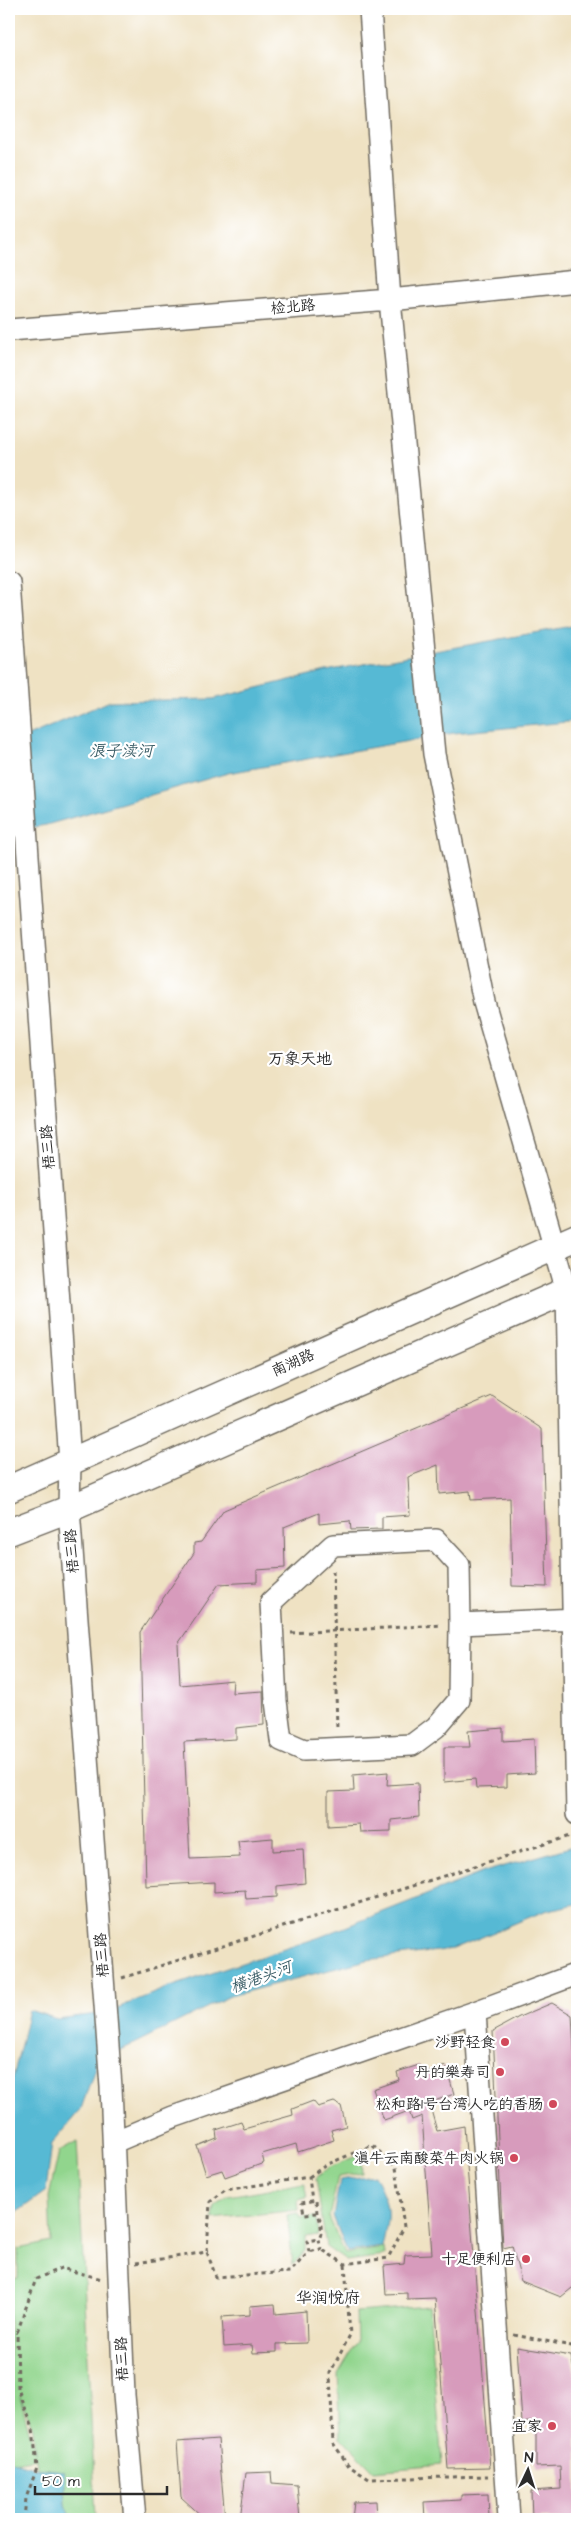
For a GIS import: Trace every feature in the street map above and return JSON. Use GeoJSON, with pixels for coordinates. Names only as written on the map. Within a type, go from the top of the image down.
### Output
{"type":"FeatureCollection","features":[{"type":"Feature","properties":{"kind":"main road","name":"南湖路"},"geometry":{"type":"LineString","coordinates":[[9,1489],[577,1236]]}},
{"type":"Feature","properties":{"kind":"main road"},"geometry":{"type":"LineString","coordinates":[[9,1532],[69,1509],[572,1289]]}},
{"type":"Feature","properties":{"kind":"street"},"geometry":{"type":"LineString","coordinates":[[370,9],[390,300],[434,754],[484,1002],[553,1247],[572,1289],[577,1814]]}},
{"type":"Feature","properties":{"kind":"street","name":"检北路"},"geometry":{"type":"LineString","coordinates":[[9,330],[390,300],[577,281]]}},
{"type":"Feature","properties":{"kind":"street","name":"梧三路"},"geometry":{"type":"LineString","coordinates":[[9,582],[70,1462],[69,1509],[111,2087],[124,2395],[135,2519]]}},
{"type":"Feature","properties":{"kind":"street"},"geometry":{"type":"LineString","coordinates":[[436,1540],[459,1565],[460,1624],[459,1700],[436,1726],[412,1745],[304,1750],[281,1740],[276,1701],[271,1602],[333,1546],[436,1540]]}},
{"type":"Feature","properties":{"kind":"street"},"geometry":{"type":"LineString","coordinates":[[460,1624],[575,1619]]}},
{"type":"Feature","properties":{"kind":"street"},"geometry":{"type":"LineString","coordinates":[[114,2142],[173,2117],[475,2012],[577,1974]]}},
{"type":"Feature","properties":{"kind":"street"},"geometry":{"type":"LineString","coordinates":[[475,2012],[509,2519]]}},
{"type":"Feature","properties":{"kind":"path"},"geometry":{"type":"LineString","coordinates":[[333,1546],[338,1749]]}},
{"type":"Feature","properties":{"kind":"path"},"geometry":{"type":"LineString","coordinates":[[273,1634],[460,1624]]}},
{"type":"Feature","properties":{"kind":"path"},"geometry":{"type":"LineString","coordinates":[[104,1984],[577,1833]]}},
{"type":"Feature","properties":{"kind":"path"},"geometry":{"type":"LineString","coordinates":[[372,2145],[396,2167],[404,2227],[388,2258],[345,2264],[321,2250],[308,2252],[290,2272],[216,2277],[207,2252],[210,2202],[225,2190],[308,2177],[326,2165],[372,2145]]}},
{"type":"Feature","properties":{"kind":"path"},"geometry":{"type":"LineString","coordinates":[[308,2177],[312,2201]]}},
{"type":"Feature","properties":{"kind":"path"},"geometry":{"type":"LineString","coordinates":[[317,2213],[304,2214],[302,2203],[316,2200],[322,2235],[319,2239],[321,2250]]}},
{"type":"Feature","properties":{"kind":"path"},"geometry":{"type":"LineString","coordinates":[[308,2252],[307,2241],[319,2239]]}},
{"type":"Feature","properties":{"kind":"path"},"geometry":{"type":"LineString","coordinates":[[24,2519],[26,2498],[38,2468],[33,2428],[18,2389],[17,2333],[36,2279],[61,2268],[119,2275],[207,2252]]}},
{"type":"Feature","properties":{"kind":"path"},"geometry":{"type":"LineString","coordinates":[[345,2264],[350,2335],[330,2373],[333,2443],[349,2466],[370,2479],[506,2475]]}},
{"type":"Feature","properties":{"kind":"path"},"geometry":{"type":"LineString","coordinates":[[9,2328],[17,2333]]}},
{"type":"Feature","properties":{"kind":"path"},"geometry":{"type":"LineString","coordinates":[[496,2332],[577,2346]]}},
{"type":"Feature","properties":{"kind":"green space"},"geometry":{"type":"Polygon","coordinates":[[[77,2141],[96,2519],[72,2519],[66,2505],[64,2471],[37,2468],[36,2458],[14,2462],[9,2458],[9,2285],[11,2279],[18,2278],[18,2249],[51,2242],[49,2197],[59,2151],[77,2141]],[[20,2396],[35,2453],[33,2428],[20,2396]]]}},
{"type":"Feature","properties":{"kind":"green space"},"geometry":{"type":"Polygon","coordinates":[[[361,2154],[362,2173],[338,2177],[329,2217],[345,2254],[384,2248],[385,2256],[346,2261],[326,2247],[316,2178],[328,2168],[361,2154]]]}},
{"type":"Feature","properties":{"kind":"green space"},"geometry":{"type":"Polygon","coordinates":[[[304,2183],[307,2198],[298,2200],[299,2210],[212,2219],[214,2206],[228,2196],[304,2183]]]}},
{"type":"Feature","properties":{"kind":"green space"},"geometry":{"type":"Polygon","coordinates":[[[298,2213],[301,2218],[316,2217],[318,2235],[305,2237],[305,2250],[293,2265],[287,2215],[298,2213]]]}},
{"type":"Feature","properties":{"kind":"green space"},"geometry":{"type":"Polygon","coordinates":[[[429,2306],[442,2465],[374,2471],[341,2437],[338,2374],[357,2342],[356,2312],[429,2306]]]}},
{"type":"Feature","properties":{"kind":"water","name":"浪子渎河"},"geometry":{"type":"Polygon","coordinates":[[[577,625],[577,721],[454,733],[228,773],[46,825],[9,831],[9,744],[110,701],[213,699],[326,671],[577,625]]]}},
{"type":"Feature","properties":{"kind":"water","name":"横港头河"},"geometry":{"type":"Polygon","coordinates":[[[577,1845],[577,1904],[547,1910],[453,1949],[367,1960],[230,1996],[97,2062],[81,2109],[52,2143],[46,2191],[9,2218],[9,2095],[29,2010],[57,2019],[105,2013],[164,1989],[320,1937],[484,1872],[577,1845]]]}},
{"type":"Feature","properties":{"kind":"water"},"geometry":{"type":"Polygon","coordinates":[[[374,2175],[386,2202],[387,2210],[382,2247],[347,2252],[333,2216],[340,2180],[374,2175]]]}},
{"type":"Feature","properties":{"kind":"water"},"geometry":{"type":"Polygon","coordinates":[[[9,2460],[37,2468],[64,2471],[66,2505],[72,2519],[9,2519],[9,2460]]]}},
{"type":"Feature","properties":{"kind":"building"},"geometry":{"type":"Polygon","coordinates":[[[492,1396],[542,1429],[547,1587],[512,1586],[510,1498],[471,1500],[470,1491],[439,1494],[438,1465],[408,1477],[410,1515],[382,1517],[382,1529],[351,1530],[350,1521],[319,1524],[319,1513],[284,1527],[285,1568],[257,1570],[257,1582],[219,1584],[178,1644],[180,1685],[233,1680],[232,1693],[263,1691],[264,1725],[236,1728],[236,1739],[184,1742],[190,1859],[240,1857],[238,1841],[273,1838],[273,1851],[303,1849],[305,1883],[277,1886],[277,1897],[246,1899],[245,1890],[214,1892],[214,1882],[146,1886],[140,1632],[194,1553],[194,1543],[201,1542],[224,1510],[492,1396]]]}},
{"type":"Feature","properties":{"kind":"building"},"geometry":{"type":"Polygon","coordinates":[[[503,1728],[503,1741],[534,1739],[535,1773],[507,1775],[507,1787],[476,1788],[475,1779],[444,1782],[444,1747],[470,1747],[468,1731],[503,1728]]]}},
{"type":"Feature","properties":{"kind":"building"},"geometry":{"type":"Polygon","coordinates":[[[388,1772],[387,1785],[418,1783],[419,1817],[391,1820],[391,1831],[360,1832],[359,1824],[328,1826],[328,1792],[354,1791],[353,1775],[388,1772]]]}},
{"type":"Feature","properties":{"kind":"building"},"geometry":{"type":"Polygon","coordinates":[[[552,2003],[572,2015],[577,2096],[577,2284],[561,2297],[521,2281],[512,2246],[503,2248],[493,2031],[519,2017],[552,2003]]]}},
{"type":"Feature","properties":{"kind":"building"},"geometry":{"type":"Polygon","coordinates":[[[419,2065],[421,2073],[446,2066],[454,2094],[429,2103],[437,2131],[464,2126],[490,2468],[448,2469],[435,2298],[407,2299],[407,2293],[386,2294],[384,2266],[404,2264],[405,2255],[432,2254],[422,2116],[412,2120],[409,2111],[384,2120],[373,2089],[399,2080],[397,2072],[419,2065]]]}},
{"type":"Feature","properties":{"kind":"building"},"geometry":{"type":"Polygon","coordinates":[[[313,2101],[318,2107],[334,2102],[341,2106],[346,2126],[331,2130],[334,2140],[298,2152],[296,2144],[262,2154],[264,2163],[225,2177],[222,2170],[206,2175],[197,2146],[217,2138],[216,2130],[241,2122],[244,2129],[293,2115],[292,2109],[313,2101]]]}},
{"type":"Feature","properties":{"kind":"building"},"geometry":{"type":"Polygon","coordinates":[[[275,2304],[276,2314],[306,2311],[307,2343],[277,2344],[277,2352],[253,2353],[252,2345],[224,2347],[222,2317],[250,2315],[250,2306],[275,2304]]]}},
{"type":"Feature","properties":{"kind":"building"},"geometry":{"type":"Polygon","coordinates":[[[517,2347],[571,2356],[577,2384],[577,2519],[532,2519],[531,2491],[561,2489],[560,2466],[536,2467],[536,2421],[522,2423],[517,2347]]]}},
{"type":"Feature","properties":{"kind":"building"},"geometry":{"type":"Polygon","coordinates":[[[218,2439],[225,2519],[205,2519],[181,2497],[177,2442],[218,2439]]]}},
{"type":"Feature","properties":{"kind":"building"},"geometry":{"type":"Polygon","coordinates":[[[271,2472],[272,2483],[297,2485],[300,2519],[240,2519],[246,2473],[271,2472]]]}},
{"type":"Feature","properties":{"kind":"building"},"geometry":{"type":"Polygon","coordinates":[[[488,2494],[489,2519],[425,2519],[424,2502],[461,2500],[461,2495],[488,2494]]]}},
{"type":"Feature","properties":{"kind":"building"},"geometry":{"type":"Polygon","coordinates":[[[376,2501],[377,2519],[352,2519],[354,2502],[376,2501]]]}},
{"type":"Feature","properties":{"kind":"place","name":"沙野轻食"},"geometry":{"type":"Point","coordinates":[505,2042]}},
{"type":"Feature","properties":{"kind":"place","name":"丹的樂寿司"},"geometry":{"type":"Point","coordinates":[500,2072]}},
{"type":"Feature","properties":{"kind":"place","name":"松和路1号台湾人吃的香肠"},"geometry":{"type":"Point","coordinates":[553,2104]}},
{"type":"Feature","properties":{"kind":"place","name":"滇牛云南酸菜牛肉火锅"},"geometry":{"type":"Point","coordinates":[514,2158]}},
{"type":"Feature","properties":{"kind":"place","name":"十足便利店"},"geometry":{"type":"Point","coordinates":[526,2259]}},
{"type":"Feature","properties":{"kind":"place","name":"宜家"},"geometry":{"type":"Point","coordinates":[552,2426]}},
{"type":"Feature","properties":{"kind":"district","name":"万象天地"},"geometry":{"type":"Point","coordinates":[300,1059]}},
{"type":"Feature","properties":{"kind":"district","name":"华润悦府"},"geometry":{"type":"Point","coordinates":[328,2298]}}]}
